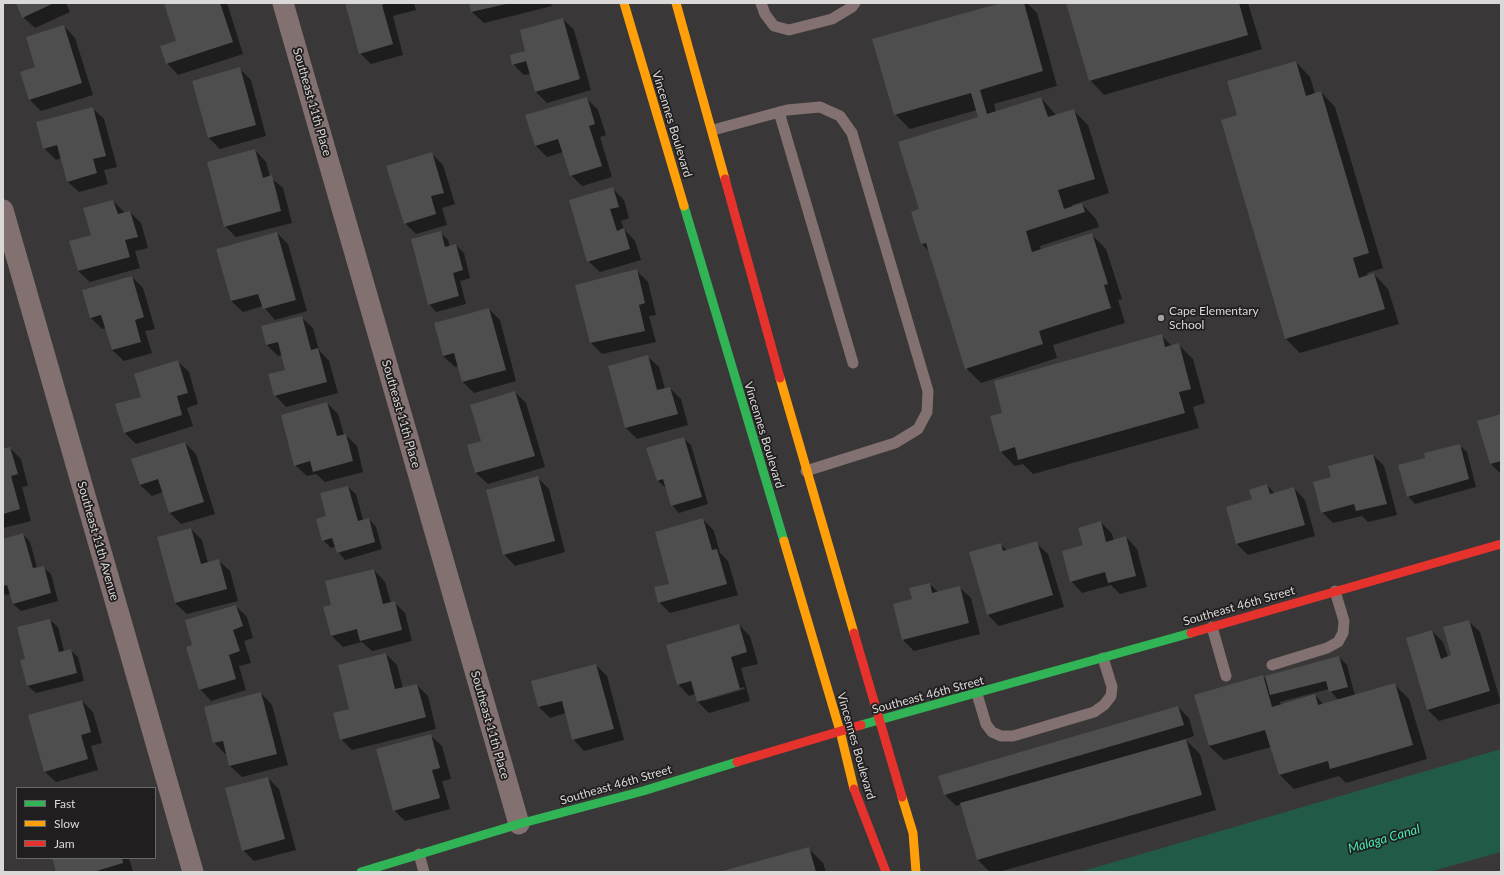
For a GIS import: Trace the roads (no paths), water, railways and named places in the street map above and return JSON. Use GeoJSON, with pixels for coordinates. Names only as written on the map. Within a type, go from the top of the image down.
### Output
{"type":"FeatureCollection","features":[{"type":"Feature","properties":{"kind":"street","name":"Southeast 11th Place"},"geometry":{"type":"LineString","coordinates":[[283,3],[519,824]]}},
{"type":"Feature","properties":{"kind":"street","name":"Vincennes Boulevard"},"geometry":{"type":"LineString","coordinates":[[624,3],[840,732],[856,795],[886,872]]}},
{"type":"Feature","properties":{"kind":"street"},"geometry":{"type":"LineString","coordinates":[[676,3],[713,130],[806,471],[881,720],[913,833],[916,872]]}},
{"type":"Feature","properties":{"kind":"street","name":"Southeast 11th Avenue"},"geometry":{"type":"LineString","coordinates":[[3,210],[193,872]]}},
{"type":"Feature","properties":{"kind":"street","name":"Southeast 46th Street"},"geometry":{"type":"LineString","coordinates":[[361,872],[519,824],[643,791],[881,720],[977,694],[1501,544]]}},
{"type":"Feature","properties":{"kind":"lane"},"geometry":{"type":"LineString","coordinates":[[761,3],[765,14],[774,26],[789,30],[832,19],[852,8],[855,3]]}},
{"type":"Feature","properties":{"kind":"lane"},"geometry":{"type":"LineString","coordinates":[[713,130],[780,112],[820,107],[840,116],[852,133],[928,391],[927,412],[918,429],[895,443],[806,471]]}},
{"type":"Feature","properties":{"kind":"lane"},"geometry":{"type":"LineString","coordinates":[[780,112],[853,363]]}},
{"type":"Feature","properties":{"kind":"lane"},"geometry":{"type":"LineString","coordinates":[[1272,665],[1327,648],[1338,642],[1343,633],[1344,622],[1335,592]]}},
{"type":"Feature","properties":{"kind":"lane"},"geometry":{"type":"LineString","coordinates":[[1212,627],[1226,676]]}},
{"type":"Feature","properties":{"kind":"lane"},"geometry":{"type":"LineString","coordinates":[[977,694],[986,724],[992,732],[1001,736],[1013,736],[1094,712],[1104,705],[1111,696],[1112,687],[1103,658]]}},
{"type":"Feature","properties":{"kind":"lane"},"geometry":{"type":"LineString","coordinates":[[419,854],[424,872]]}},
{"type":"Feature","properties":{"kind":"water","name":"Malaga Canal"},"geometry":{"type":"Polygon","coordinates":[[[1501,749],[1501,852],[1429,872],[1080,872],[1501,749]]]}},
{"type":"Feature","properties":{"kind":"place","name":"Cape Elementary School"},"geometry":{"type":"Point","coordinates":[1161,318]}}]}
